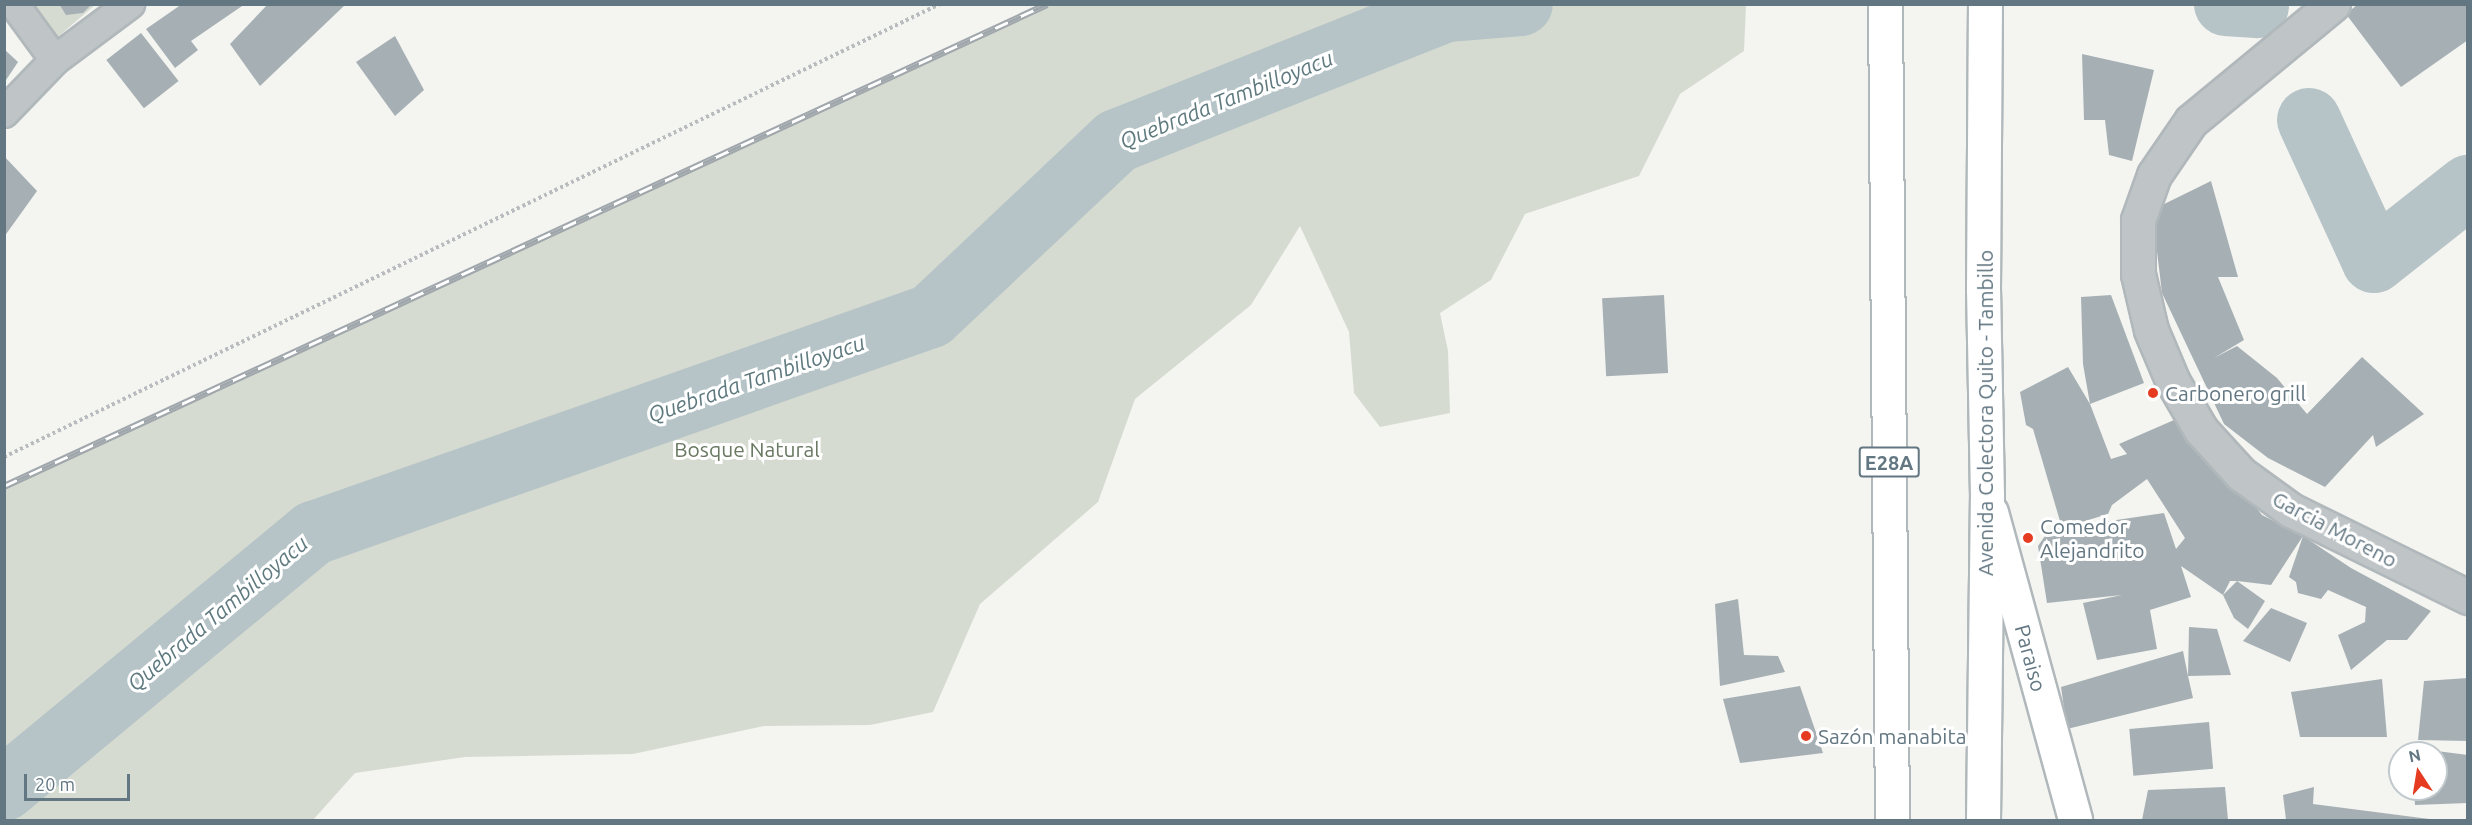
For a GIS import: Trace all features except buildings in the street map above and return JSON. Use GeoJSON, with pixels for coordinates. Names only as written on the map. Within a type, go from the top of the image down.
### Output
{"type":"FeatureCollection","features":[{"type":"Feature","properties":{"kind":"main road","name":"E28A"},"geometry":{"type":"LineString","coordinates":[[1885,4],[1892,820]]}},
{"type":"Feature","properties":{"kind":"main road","name":"Avenida Colectora Quito - Tambillo"},"geometry":{"type":"LineString","coordinates":[[1983,820],[1987,496],[1985,4]]}},
{"type":"Feature","properties":{"kind":"main road","name":"Paraiso"},"geometry":{"type":"LineString","coordinates":[[1987,496],[2075,820]]}},
{"type":"Feature","properties":{"kind":"street"},"geometry":{"type":"LineString","coordinates":[[15,4],[55,60]]}},
{"type":"Feature","properties":{"kind":"street"},"geometry":{"type":"LineString","coordinates":[[4,112],[55,60],[130,4]]}},
{"type":"Feature","properties":{"kind":"street","name":"Garcia Moreno"},"geometry":{"type":"LineString","coordinates":[[2333,4],[2191,121],[2154,175],[2138,220],[2138,274],[2151,330],[2173,382],[2201,430],[2241,474],[2291,510],[2468,597]]}},
{"type":"Feature","properties":{"kind":"path"},"geometry":{"type":"LineString","coordinates":[[4,458],[940,4]]}},
{"type":"Feature","properties":{"kind":"green space","name":"Bosque Natural"},"geometry":{"type":"Polygon","coordinates":[[[1047,4],[1746,5],[1744,51],[1680,94],[1639,176],[1525,214],[1491,280],[1440,313],[1448,351],[1450,413],[1380,427],[1354,393],[1349,332],[1300,226],[1251,305],[1135,399],[1098,502],[980,604],[933,712],[870,725],[764,726],[633,754],[465,757],[355,773],[313,820],[5,820],[5,486],[1047,4]]]}},
{"type":"Feature","properties":{"kind":"green space"},"geometry":{"type":"Polygon","coordinates":[[[27,5],[95,5],[53,41],[27,5]]]}},
{"type":"Feature","properties":{"kind":"waterway","name":"Quebrada Tambilloyacu"},"geometry":{"type":"LineString","coordinates":[[4,789],[314,533],[931,316],[1117,141],[1447,10],[1521,4]]}},
{"type":"Feature","properties":{"kind":"waterway","name":"Quebrada Tambilloyacu"},"geometry":{"type":"LineString","coordinates":[[2226,4],[2257,6]]}},
{"type":"Feature","properties":{"kind":"waterway","name":"Quebrada Tambilloyacu"},"geometry":{"type":"LineString","coordinates":[[2309,120],[2374,261],[2468,187]]}},
{"type":"Feature","properties":{"kind":"railway"},"geometry":{"type":"LineString","coordinates":[[4,486],[1047,4]]}},
{"type":"Feature","properties":{"kind":"place","name":"Carbonero grill"},"geometry":{"type":"Point","coordinates":[2153,393]}},
{"type":"Feature","properties":{"kind":"place","name":"Comedor Alejandrito"},"geometry":{"type":"Point","coordinates":[2028,538]}},
{"type":"Feature","properties":{"kind":"place","name":"Sazón manabita"},"geometry":{"type":"Point","coordinates":[1806,736]}}]}
